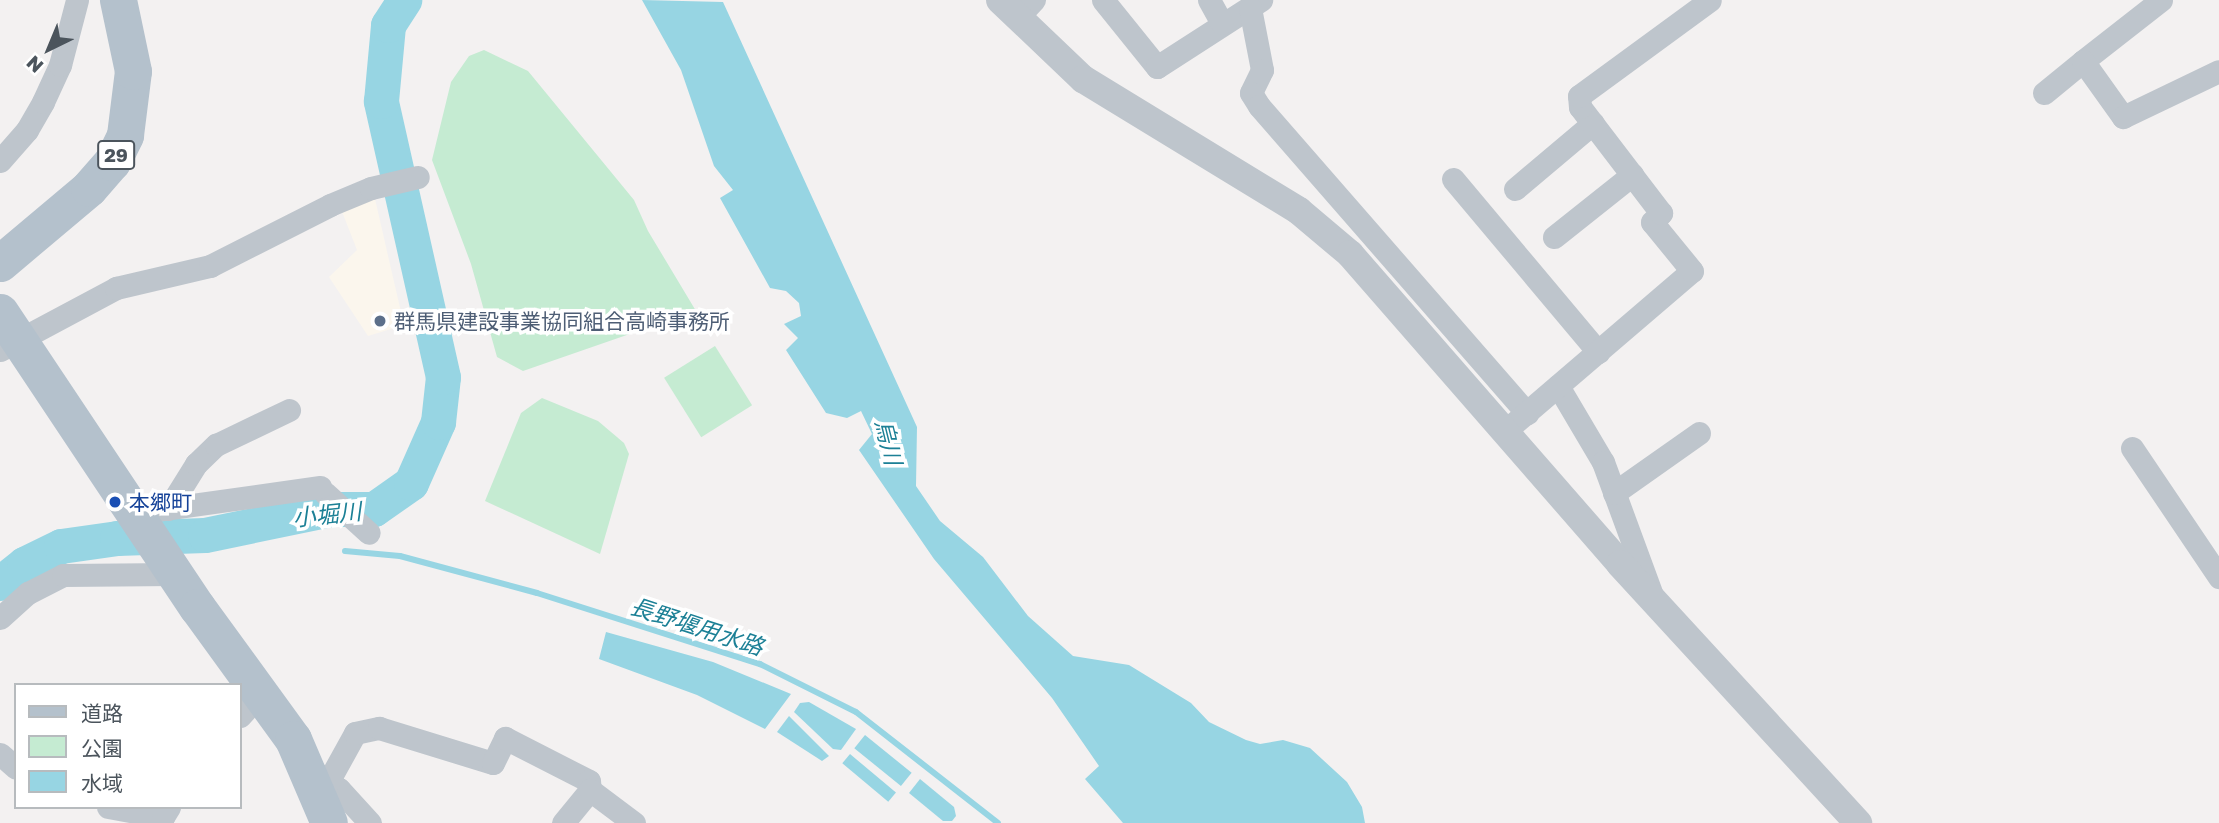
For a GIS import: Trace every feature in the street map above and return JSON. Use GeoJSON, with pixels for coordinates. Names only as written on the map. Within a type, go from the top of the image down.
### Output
{"type":"FeatureCollection","features":[{"type":"Feature","properties":{"kind":"main road","name":"29"},"geometry":{"type":"LineString","coordinates":[[0,263],[89,188],[112,162],[125,135],[133,71],[118,0]]}},
{"type":"Feature","properties":{"kind":"main road"},"geometry":{"type":"LineString","coordinates":[[6,334],[148,515],[171,569],[237,683]]}},
{"type":"Feature","properties":{"kind":"main road"},"geometry":{"type":"LineString","coordinates":[[250,705],[318,775],[329,823]]}},
{"type":"Feature","properties":{"kind":"street"},"geometry":{"type":"LineString","coordinates":[[0,161],[27,130],[43,102],[60,65],[76,0]]}},
{"type":"Feature","properties":{"kind":"street"},"geometry":{"type":"LineString","coordinates":[[1103,0],[1157,67],[1255,4],[1262,70],[1251,93],[1259,106],[1527,413]]}},
{"type":"Feature","properties":{"kind":"street"},"geometry":{"type":"LineString","coordinates":[[1209,0],[1222,23]]}},
{"type":"Feature","properties":{"kind":"street"},"geometry":{"type":"LineString","coordinates":[[1505,432],[1692,271],[1652,222],[1661,213],[1580,107],[1579,96],[1710,0]]}},
{"type":"Feature","properties":{"kind":"street"},"geometry":{"type":"LineString","coordinates":[[2044,93],[2161,0]]}},
{"type":"Feature","properties":{"kind":"street"},"geometry":{"type":"LineString","coordinates":[[1017,6],[1083,79],[1309,219],[1382,289],[1654,601],[1858,823]]}},
{"type":"Feature","properties":{"kind":"street"},"geometry":{"type":"LineString","coordinates":[[2083,61],[2123,117],[2219,71]]}},
{"type":"Feature","properties":{"kind":"street"},"geometry":{"type":"LineString","coordinates":[[1515,188],[1593,123]]}},
{"type":"Feature","properties":{"kind":"street"},"geometry":{"type":"LineString","coordinates":[[1554,237],[1632,174]]}},
{"type":"Feature","properties":{"kind":"street"},"geometry":{"type":"LineString","coordinates":[[6,334],[116,288],[210,266],[371,188],[418,177]]}},
{"type":"Feature","properties":{"kind":"street"},"geometry":{"type":"LineString","coordinates":[[1453,180],[1598,352]]}},
{"type":"Feature","properties":{"kind":"street"},"geometry":{"type":"LineString","coordinates":[[1558,386],[1603,462],[1654,601]]}},
{"type":"Feature","properties":{"kind":"street"},"geometry":{"type":"LineString","coordinates":[[148,515],[216,445],[289,410]]}},
{"type":"Feature","properties":{"kind":"street"},"geometry":{"type":"LineString","coordinates":[[1614,493],[1699,433]]}},
{"type":"Feature","properties":{"kind":"street"},"geometry":{"type":"LineString","coordinates":[[2132,448],[2219,577]]}},
{"type":"Feature","properties":{"kind":"street"},"geometry":{"type":"LineString","coordinates":[[148,515],[323,490],[369,533]]}},
{"type":"Feature","properties":{"kind":"street"},"geometry":{"type":"LineString","coordinates":[[0,618],[28,593],[63,575],[171,569]]}},
{"type":"Feature","properties":{"kind":"street"},"geometry":{"type":"LineString","coordinates":[[370,823],[318,775],[355,733],[379,728],[493,763],[505,738],[589,781],[590,790],[563,823]]}},
{"type":"Feature","properties":{"kind":"street"},"geometry":{"type":"LineString","coordinates":[[0,754],[14,766]]}},
{"type":"Feature","properties":{"kind":"street"},"geometry":{"type":"LineString","coordinates":[[590,790],[634,823]]}},
{"type":"Feature","properties":{"kind":"street"},"geometry":{"type":"LineString","coordinates":[[119,809],[163,817],[168,809]]}},
{"type":"Feature","properties":{"kind":"shaded area"},"geometry":{"type":"Polygon","coordinates":[[[375,199],[404,325],[368,336],[329,277],[357,250],[341,209],[375,199]]]}},
{"type":"Feature","properties":{"kind":"green space"},"geometry":{"type":"Polygon","coordinates":[[[484,50],[528,71],[634,200],[648,231],[696,311],[523,371],[497,357],[471,264],[432,160],[451,82],[469,56],[484,50]]]}},
{"type":"Feature","properties":{"kind":"green space"},"geometry":{"type":"Polygon","coordinates":[[[715,346],[752,405],[701,437],[664,378],[715,346]]]}},
{"type":"Feature","properties":{"kind":"green space"},"geometry":{"type":"Polygon","coordinates":[[[542,398],[598,421],[624,443],[629,454],[600,554],[485,501],[521,413],[542,398]]]}},
{"type":"Feature","properties":{"kind":"water","name":"烏川"},"geometry":{"type":"Polygon","coordinates":[[[642,0],[723,2],[917,427],[916,486],[940,521],[983,557],[1028,616],[1073,656],[1129,665],[1191,703],[1209,722],[1246,740],[1260,744],[1283,740],[1310,748],[1347,782],[1362,807],[1365,823],[1123,823],[1085,779],[1099,766],[1052,698],[934,559],[859,450],[872,434],[861,411],[847,418],[826,413],[786,350],[798,338],[784,324],[801,316],[799,303],[786,291],[770,288],[720,198],[733,190],[714,166],[681,70],[642,0]]]}},
{"type":"Feature","properties":{"kind":"water"},"geometry":{"type":"Polygon","coordinates":[[[606,632],[713,662],[791,694],[765,729],[697,695],[599,659],[606,632]]]}},
{"type":"Feature","properties":{"kind":"water"},"geometry":{"type":"Polygon","coordinates":[[[809,702],[856,729],[841,750],[833,749],[794,712],[800,703],[809,702]]]}},
{"type":"Feature","properties":{"kind":"water"},"geometry":{"type":"Polygon","coordinates":[[[789,716],[829,756],[822,761],[777,732],[789,716]]]}},
{"type":"Feature","properties":{"kind":"water"},"geometry":{"type":"Polygon","coordinates":[[[865,735],[912,773],[901,786],[854,748],[865,735]]]}},
{"type":"Feature","properties":{"kind":"water"},"geometry":{"type":"Polygon","coordinates":[[[850,754],[896,793],[888,802],[842,763],[850,754]]]}},
{"type":"Feature","properties":{"kind":"water"},"geometry":{"type":"Polygon","coordinates":[[[920,779],[954,807],[956,816],[952,821],[943,821],[909,793],[920,779]]]}},
{"type":"Feature","properties":{"kind":"waterway","name":"小堀川"},"geometry":{"type":"LineString","coordinates":[[0,583],[24,564],[61,546],[117,538],[205,535],[331,509],[374,509],[411,483],[438,422],[443,377],[381,101],[388,25],[404,0]]}},
{"type":"Feature","properties":{"kind":"waterway","name":"長野堰用水路"},"geometry":{"type":"LineString","coordinates":[[345,551],[400,556],[537,593],[760,664],[856,712],[998,823]]}},
{"type":"Feature","properties":{"kind":"place","name":"群馬県建設事業協同組合高崎事務所"},"geometry":{"type":"Point","coordinates":[380,321]}},
{"type":"Feature","properties":{"kind":"place","name":"本郷町"},"geometry":{"type":"Point","coordinates":[115,502]}}]}
